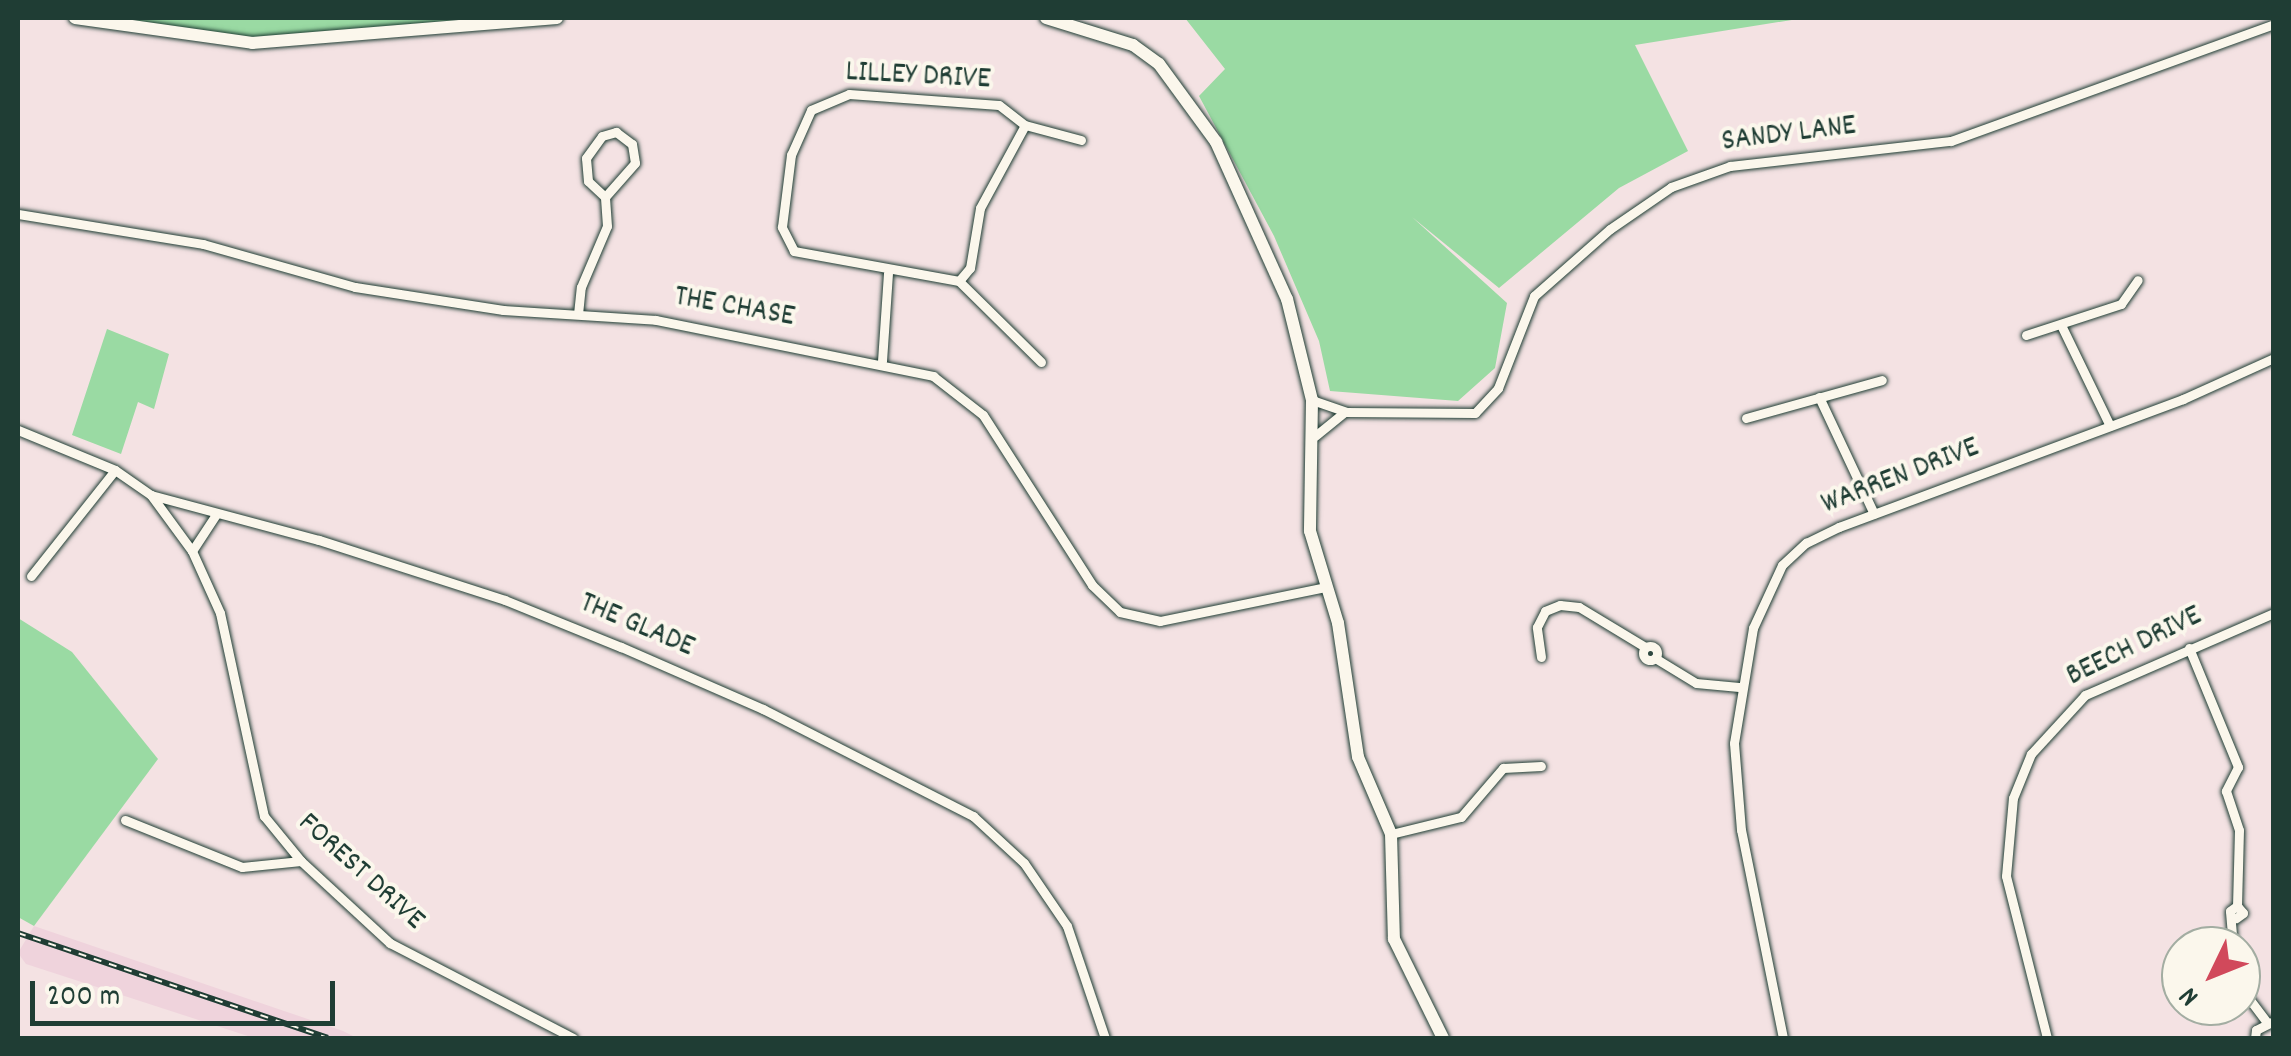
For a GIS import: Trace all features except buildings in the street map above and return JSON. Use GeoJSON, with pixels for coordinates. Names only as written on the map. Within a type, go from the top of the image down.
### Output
{"type":"FeatureCollection","features":[{"type":"Feature","properties":{"kind":"main road"},"geometry":{"type":"LineString","coordinates":[[75,18],[252,43],[557,18]]}},
{"type":"Feature","properties":{"kind":"main road"},"geometry":{"type":"LineString","coordinates":[[1046,18],[1152,57],[1216,142],[1287,299],[1312,400],[1315,436],[1310,531],[1349,679],[1358,757],[1391,834],[1394,939],[1443,1038]]}},
{"type":"Feature","properties":{"kind":"street","name":"SANDY LANE"},"geometry":{"type":"LineString","coordinates":[[1312,400],[1346,412],[1475,412],[1498,388],[1534,296],[1640,206],[1708,171],[1951,141],[2274,24]]}},
{"type":"Feature","properties":{"kind":"street","name":"LILLEY DRIVE"},"geometry":{"type":"LineString","coordinates":[[1025,125],[980,208],[970,268],[959,281],[802,255],[786,244],[788,173],[811,110],[850,94],[988,103],[1006,108],[1025,125],[1081,140]]}},
{"type":"Feature","properties":{"kind":"street"},"geometry":{"type":"LineString","coordinates":[[578,314],[584,276],[604,240],[606,198],[635,163],[632,144],[616,132],[602,136],[586,158],[588,181],[606,198]]}},
{"type":"Feature","properties":{"kind":"street","name":"THE CHASE"},"geometry":{"type":"LineString","coordinates":[[18,214],[203,244],[355,287],[656,320],[882,362],[933,376],[973,403],[1092,585],[1120,612],[1160,621],[1326,587]]}},
{"type":"Feature","properties":{"kind":"street"},"geometry":{"type":"LineString","coordinates":[[882,362],[888,272]]}},
{"type":"Feature","properties":{"kind":"street"},"geometry":{"type":"LineString","coordinates":[[2026,335],[2122,304],[2138,280]]}},
{"type":"Feature","properties":{"kind":"street"},"geometry":{"type":"LineString","coordinates":[[959,281],[1041,362]]}},
{"type":"Feature","properties":{"kind":"street"},"geometry":{"type":"LineString","coordinates":[[2061,325],[2110,426]]}},
{"type":"Feature","properties":{"kind":"street","name":"WARREN DRIVE"},"geometry":{"type":"LineString","coordinates":[[1783,1038],[1741,830],[1734,742],[1753,628],[1782,565],[1806,542],[2110,426],[2274,358]]}},
{"type":"Feature","properties":{"kind":"street"},"geometry":{"type":"LineString","coordinates":[[1746,418],[1882,380]]}},
{"type":"Feature","properties":{"kind":"street"},"geometry":{"type":"LineString","coordinates":[[1820,398],[1874,514]]}},
{"type":"Feature","properties":{"kind":"street"},"geometry":{"type":"LineString","coordinates":[[1315,436],[1346,412]]}},
{"type":"Feature","properties":{"kind":"street","name":"THE GLADE"},"geometry":{"type":"LineString","coordinates":[[18,430],[114,470],[151,495],[505,600],[763,708],[973,816],[1024,863],[1067,926],[1105,1038]]}},
{"type":"Feature","properties":{"kind":"street"},"geometry":{"type":"LineString","coordinates":[[31,576],[114,470]]}},
{"type":"Feature","properties":{"kind":"street","name":"FOREST DRIVE"},"geometry":{"type":"LineString","coordinates":[[151,495],[192,551],[220,612],[264,816],[301,861],[390,944],[574,1038]]}},
{"type":"Feature","properties":{"kind":"street"},"geometry":{"type":"LineString","coordinates":[[192,551],[217,513]]}},
{"type":"Feature","properties":{"kind":"street"},"geometry":{"type":"LineString","coordinates":[[1541,658],[1537,626],[1544,611],[1560,605],[1579,608],[1645,647],[1655,648],[1655,658],[1696,683],[1740,688]]}},
{"type":"Feature","properties":{"kind":"street","name":"BEECH DRIVE"},"geometry":{"type":"LineString","coordinates":[[2046,1038],[2006,876],[2007,834],[2020,776],[2069,707],[2189,648],[2274,613]]}},
{"type":"Feature","properties":{"kind":"street"},"geometry":{"type":"LineString","coordinates":[[2189,648],[2238,767],[2226,791],[2239,830],[2238,906],[2230,912],[2236,918],[2235,926]]}},
{"type":"Feature","properties":{"kind":"street"},"geometry":{"type":"LineString","coordinates":[[1391,834],[1461,817],[1503,768],[1541,766]]}},
{"type":"Feature","properties":{"kind":"street"},"geometry":{"type":"LineString","coordinates":[[125,820],[242,867],[301,861]]}},
{"type":"Feature","properties":{"kind":"street"},"geometry":{"type":"LineString","coordinates":[[2255,1038],[2270,1021]]}},
{"type":"Feature","properties":{"kind":"shaded area"},"geometry":{"type":"Polygon","coordinates":[[[34,926],[357,1038],[254,1038],[26,964],[18,953],[34,926]]]}},
{"type":"Feature","properties":{"kind":"green space"},"geometry":{"type":"Polygon","coordinates":[[[122,18],[557,18],[252,43],[122,18]]]}},
{"type":"Feature","properties":{"kind":"green space"},"geometry":{"type":"Polygon","coordinates":[[[1185,18],[1804,18],[1635,45],[1688,151],[1619,188],[1499,288],[1412,217],[1507,303],[1495,368],[1458,401],[1330,391],[1319,341],[1274,236],[1199,96],[1225,69],[1185,18]]]}},
{"type":"Feature","properties":{"kind":"green space"},"geometry":{"type":"Polygon","coordinates":[[[107,329],[169,354],[154,409],[138,402],[121,454],[72,435],[107,329]]]}},
{"type":"Feature","properties":{"kind":"green space"},"geometry":{"type":"Polygon","coordinates":[[[18,618],[72,652],[158,759],[34,926],[18,917],[18,618]]]}},
{"type":"Feature","properties":{"kind":"railway"},"geometry":{"type":"LineString","coordinates":[[18,933],[328,1038]]}}]}
